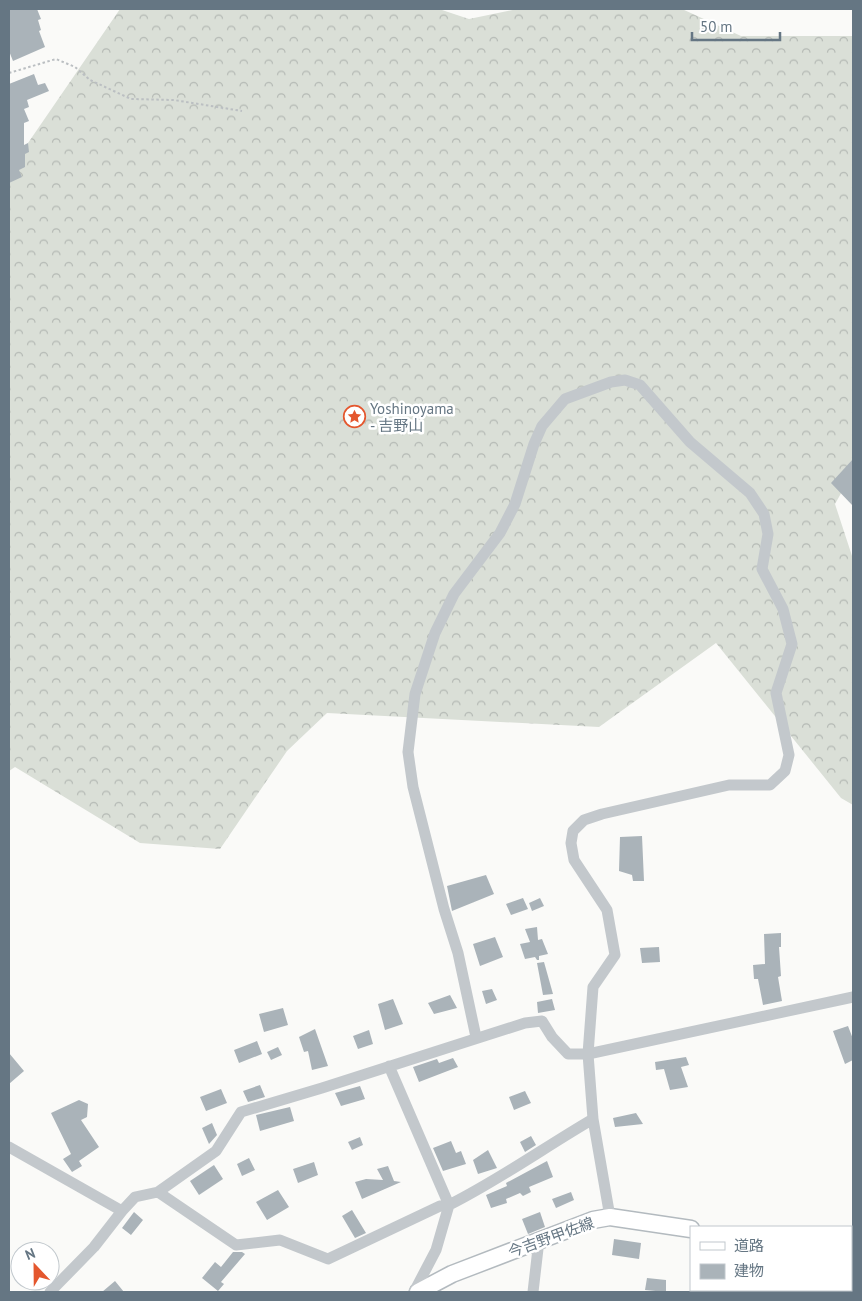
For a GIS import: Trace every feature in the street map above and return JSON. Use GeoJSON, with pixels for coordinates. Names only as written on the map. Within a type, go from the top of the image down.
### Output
{"type":"FeatureCollection","features":[{"type":"Feature","properties":{"kind":"main road","name":"今吉野甲佐線"},"geometry":{"type":"LineString","coordinates":[[418,1292],[452,1274],[593,1220],[610,1217],[690,1229]]}},
{"type":"Feature","properties":{"kind":"street"},"geometry":{"type":"LineString","coordinates":[[476,1037],[458,953],[444,909],[413,787],[408,752],[415,694],[435,633],[454,594],[500,534],[515,504],[542,426],[565,399],[611,382],[625,380],[640,385],[690,442],[750,493],[764,514],[768,534],[762,569],[783,609],[792,644],[776,692],[789,754],[785,771],[770,785],[728,785],[602,814],[584,820],[573,831],[571,843],[574,860],[606,910],[615,955],[593,988],[588,1054],[593,1119],[610,1217]]}},
{"type":"Feature","properties":{"kind":"street"},"geometry":{"type":"LineString","coordinates":[[50,1292],[94,1247],[122,1211],[136,1197],[158,1192],[216,1151],[241,1112],[525,1023],[542,1021],[552,1037],[568,1054],[588,1054],[853,997]]}},
{"type":"Feature","properties":{"kind":"street"},"geometry":{"type":"LineString","coordinates":[[389,1066],[449,1205],[436,1250],[414,1292]]}},
{"type":"Feature","properties":{"kind":"street"},"geometry":{"type":"LineString","coordinates":[[158,1192],[236,1245],[280,1240],[328,1260],[440,1206],[449,1205],[477,1191],[593,1119]]}},
{"type":"Feature","properties":{"kind":"street"},"geometry":{"type":"LineString","coordinates":[[9,1147],[122,1211]]}},
{"type":"Feature","properties":{"kind":"street"},"geometry":{"type":"LineString","coordinates":[[533,1292],[540,1240]]}},
{"type":"Feature","properties":{"kind":"path"},"geometry":{"type":"LineString","coordinates":[[9,73],[56,59],[75,67],[90,80],[131,99],[174,100],[242,111]]}},
{"type":"Feature","properties":{"kind":"green space"},"geometry":{"type":"Polygon","coordinates":[[[120,9],[439,9],[469,19],[517,9],[682,9],[741,36],[853,36],[853,472],[835,504],[853,559],[853,805],[841,798],[716,643],[599,727],[327,713],[287,751],[220,849],[140,843],[15,767],[9,771],[9,175],[28,143],[120,9]]]}},
{"type":"Feature","properties":{"kind":"building"},"geometry":{"type":"Polygon","coordinates":[[[9,9],[37,9],[41,19],[38,20],[41,30],[39,31],[45,47],[13,61],[9,51],[9,9]]]}},
{"type":"Feature","properties":{"kind":"building"},"geometry":{"type":"Polygon","coordinates":[[[34,74],[38,85],[45,83],[49,91],[27,100],[29,107],[24,109],[29,121],[24,123],[24,145],[28,143],[29,152],[25,154],[25,167],[19,170],[22,177],[9,183],[9,84],[34,74]]]}},
{"type":"Feature","properties":{"kind":"building"},"geometry":{"type":"Polygon","coordinates":[[[853,459],[853,506],[831,483],[853,459]]]}},
{"type":"Feature","properties":{"kind":"building"},"geometry":{"type":"Polygon","coordinates":[[[642,836],[644,881],[633,881],[632,875],[619,871],[620,837],[642,836]]]}},
{"type":"Feature","properties":{"kind":"building"},"geometry":{"type":"Polygon","coordinates":[[[486,875],[494,894],[452,911],[447,886],[486,875]]]}},
{"type":"Feature","properties":{"kind":"building"},"geometry":{"type":"Polygon","coordinates":[[[523,898],[528,909],[511,915],[506,904],[523,898]]]}},
{"type":"Feature","properties":{"kind":"building"},"geometry":{"type":"Polygon","coordinates":[[[540,898],[544,906],[532,911],[529,903],[540,898]]]}},
{"type":"Feature","properties":{"kind":"building"},"geometry":{"type":"Polygon","coordinates":[[[537,927],[538,940],[542,939],[548,954],[539,956],[539,960],[535,957],[525,959],[520,944],[530,942],[525,929],[537,927]]]}},
{"type":"Feature","properties":{"kind":"building"},"geometry":{"type":"Polygon","coordinates":[[[781,933],[781,947],[779,947],[781,976],[778,977],[782,1001],[763,1005],[758,979],[754,979],[753,965],[765,964],[764,934],[781,933]]]}},
{"type":"Feature","properties":{"kind":"building"},"geometry":{"type":"Polygon","coordinates":[[[495,937],[503,957],[480,966],[473,944],[495,937]]]}},
{"type":"Feature","properties":{"kind":"building"},"geometry":{"type":"Polygon","coordinates":[[[659,947],[660,962],[642,963],[640,948],[659,947]]]}},
{"type":"Feature","properties":{"kind":"building"},"geometry":{"type":"Polygon","coordinates":[[[544,962],[553,994],[543,995],[537,963],[544,962]]]}},
{"type":"Feature","properties":{"kind":"building"},"geometry":{"type":"Polygon","coordinates":[[[492,989],[497,1000],[486,1004],[482,991],[492,989]]]}},
{"type":"Feature","properties":{"kind":"building"},"geometry":{"type":"Polygon","coordinates":[[[450,995],[457,1008],[434,1014],[428,1003],[450,995]]]}},
{"type":"Feature","properties":{"kind":"building"},"geometry":{"type":"Polygon","coordinates":[[[393,999],[403,1024],[385,1030],[378,1004],[393,999]]]}},
{"type":"Feature","properties":{"kind":"building"},"geometry":{"type":"Polygon","coordinates":[[[552,999],[555,1010],[538,1013],[537,1002],[552,999]]]}},
{"type":"Feature","properties":{"kind":"building"},"geometry":{"type":"Polygon","coordinates":[[[283,1008],[288,1025],[264,1032],[259,1014],[283,1008]]]}},
{"type":"Feature","properties":{"kind":"building"},"geometry":{"type":"Polygon","coordinates":[[[848,1026],[853,1039],[853,1060],[845,1064],[833,1031],[848,1026]]]}},
{"type":"Feature","properties":{"kind":"building"},"geometry":{"type":"Polygon","coordinates":[[[315,1029],[328,1066],[312,1070],[308,1051],[304,1052],[299,1037],[315,1029]]]}},
{"type":"Feature","properties":{"kind":"building"},"geometry":{"type":"Polygon","coordinates":[[[369,1030],[373,1044],[358,1049],[353,1036],[369,1030]]]}},
{"type":"Feature","properties":{"kind":"building"},"geometry":{"type":"Polygon","coordinates":[[[257,1041],[262,1054],[239,1063],[234,1050],[257,1041]]]}},
{"type":"Feature","properties":{"kind":"building"},"geometry":{"type":"Polygon","coordinates":[[[278,1047],[282,1055],[271,1060],[267,1052],[278,1047]]]}},
{"type":"Feature","properties":{"kind":"building"},"geometry":{"type":"Polygon","coordinates":[[[9,1053],[24,1071],[9,1084],[9,1053]]]}},
{"type":"Feature","properties":{"kind":"building"},"geometry":{"type":"Polygon","coordinates":[[[686,1057],[689,1065],[681,1067],[688,1087],[670,1090],[664,1069],[656,1070],[655,1062],[686,1057]]]}},
{"type":"Feature","properties":{"kind":"building"},"geometry":{"type":"Polygon","coordinates":[[[453,1058],[458,1067],[419,1082],[413,1067],[437,1059],[439,1063],[453,1058]]]}},
{"type":"Feature","properties":{"kind":"building"},"geometry":{"type":"Polygon","coordinates":[[[260,1085],[265,1097],[248,1102],[243,1091],[260,1085]]]}},
{"type":"Feature","properties":{"kind":"building"},"geometry":{"type":"Polygon","coordinates":[[[360,1086],[365,1099],[341,1106],[335,1093],[360,1086]]]}},
{"type":"Feature","properties":{"kind":"building"},"geometry":{"type":"Polygon","coordinates":[[[221,1089],[227,1103],[206,1111],[200,1097],[221,1089]]]}},
{"type":"Feature","properties":{"kind":"building"},"geometry":{"type":"Polygon","coordinates":[[[525,1091],[531,1103],[514,1110],[509,1097],[525,1091]]]}},
{"type":"Feature","properties":{"kind":"building"},"geometry":{"type":"Polygon","coordinates":[[[79,1100],[88,1104],[87,1117],[81,1120],[99,1147],[79,1161],[82,1166],[72,1172],[63,1159],[71,1154],[51,1113],[79,1100]]]}},
{"type":"Feature","properties":{"kind":"building"},"geometry":{"type":"Polygon","coordinates":[[[290,1107],[294,1121],[260,1131],[256,1115],[290,1107]]]}},
{"type":"Feature","properties":{"kind":"building"},"geometry":{"type":"Polygon","coordinates":[[[636,1113],[643,1124],[615,1127],[613,1118],[636,1113]]]}},
{"type":"Feature","properties":{"kind":"building"},"geometry":{"type":"Polygon","coordinates":[[[212,1123],[217,1135],[209,1144],[202,1128],[212,1123]]]}},
{"type":"Feature","properties":{"kind":"building"},"geometry":{"type":"Polygon","coordinates":[[[531,1136],[536,1145],[525,1152],[520,1142],[531,1136]]]}},
{"type":"Feature","properties":{"kind":"building"},"geometry":{"type":"Polygon","coordinates":[[[360,1137],[363,1145],[352,1150],[348,1142],[360,1137]]]}},
{"type":"Feature","properties":{"kind":"building"},"geometry":{"type":"Polygon","coordinates":[[[451,1141],[456,1153],[461,1151],[466,1164],[443,1171],[433,1148],[451,1141]]]}},
{"type":"Feature","properties":{"kind":"building"},"geometry":{"type":"Polygon","coordinates":[[[488,1150],[497,1168],[478,1174],[473,1160],[488,1150]]]}},
{"type":"Feature","properties":{"kind":"building"},"geometry":{"type":"Polygon","coordinates":[[[249,1158],[255,1170],[242,1176],[237,1164],[249,1158]]]}},
{"type":"Feature","properties":{"kind":"building"},"geometry":{"type":"Polygon","coordinates":[[[547,1161],[553,1177],[529,1187],[531,1192],[523,1196],[520,1193],[506,1199],[507,1203],[491,1208],[486,1195],[507,1186],[506,1183],[547,1161]]]}},
{"type":"Feature","properties":{"kind":"building"},"geometry":{"type":"Polygon","coordinates":[[[314,1162],[318,1175],[298,1183],[293,1169],[314,1162]]]}},
{"type":"Feature","properties":{"kind":"building"},"geometry":{"type":"Polygon","coordinates":[[[214,1165],[223,1179],[199,1195],[190,1181],[214,1165]]]}},
{"type":"Feature","properties":{"kind":"building"},"geometry":{"type":"Polygon","coordinates":[[[388,1166],[394,1181],[401,1182],[362,1199],[355,1182],[366,1179],[383,1180],[377,1169],[388,1166]]]}},
{"type":"Feature","properties":{"kind":"building"},"geometry":{"type":"Polygon","coordinates":[[[278,1190],[289,1207],[267,1220],[256,1202],[278,1190]]]}},
{"type":"Feature","properties":{"kind":"building"},"geometry":{"type":"Polygon","coordinates":[[[571,1192],[574,1200],[556,1208],[552,1199],[571,1192]]]}},
{"type":"Feature","properties":{"kind":"building"},"geometry":{"type":"Polygon","coordinates":[[[352,1210],[366,1233],[355,1238],[342,1216],[352,1210]]]}},
{"type":"Feature","properties":{"kind":"building"},"geometry":{"type":"Polygon","coordinates":[[[134,1212],[143,1220],[131,1235],[122,1228],[134,1212]]]}},
{"type":"Feature","properties":{"kind":"building"},"geometry":{"type":"Polygon","coordinates":[[[540,1212],[545,1227],[528,1234],[522,1219],[540,1212]]]}},
{"type":"Feature","properties":{"kind":"building"},"geometry":{"type":"Polygon","coordinates":[[[614,1239],[641,1243],[639,1259],[612,1255],[614,1239]]]}},
{"type":"Feature","properties":{"kind":"building"},"geometry":{"type":"Polygon","coordinates":[[[233,1252],[245,1254],[221,1282],[224,1284],[218,1291],[202,1278],[215,1262],[221,1267],[233,1252]]]}},
{"type":"Feature","properties":{"kind":"building"},"geometry":{"type":"Polygon","coordinates":[[[647,1278],[666,1280],[666,1292],[645,1290],[647,1278]]]}},
{"type":"Feature","properties":{"kind":"building"},"geometry":{"type":"Polygon","coordinates":[[[115,1281],[124,1292],[102,1292],[115,1281]]]}},
{"type":"Feature","properties":{"kind":"place","name":"Yoshinoyama - 吉野山"},"geometry":{"type":"Point","coordinates":[354,417]}}]}
